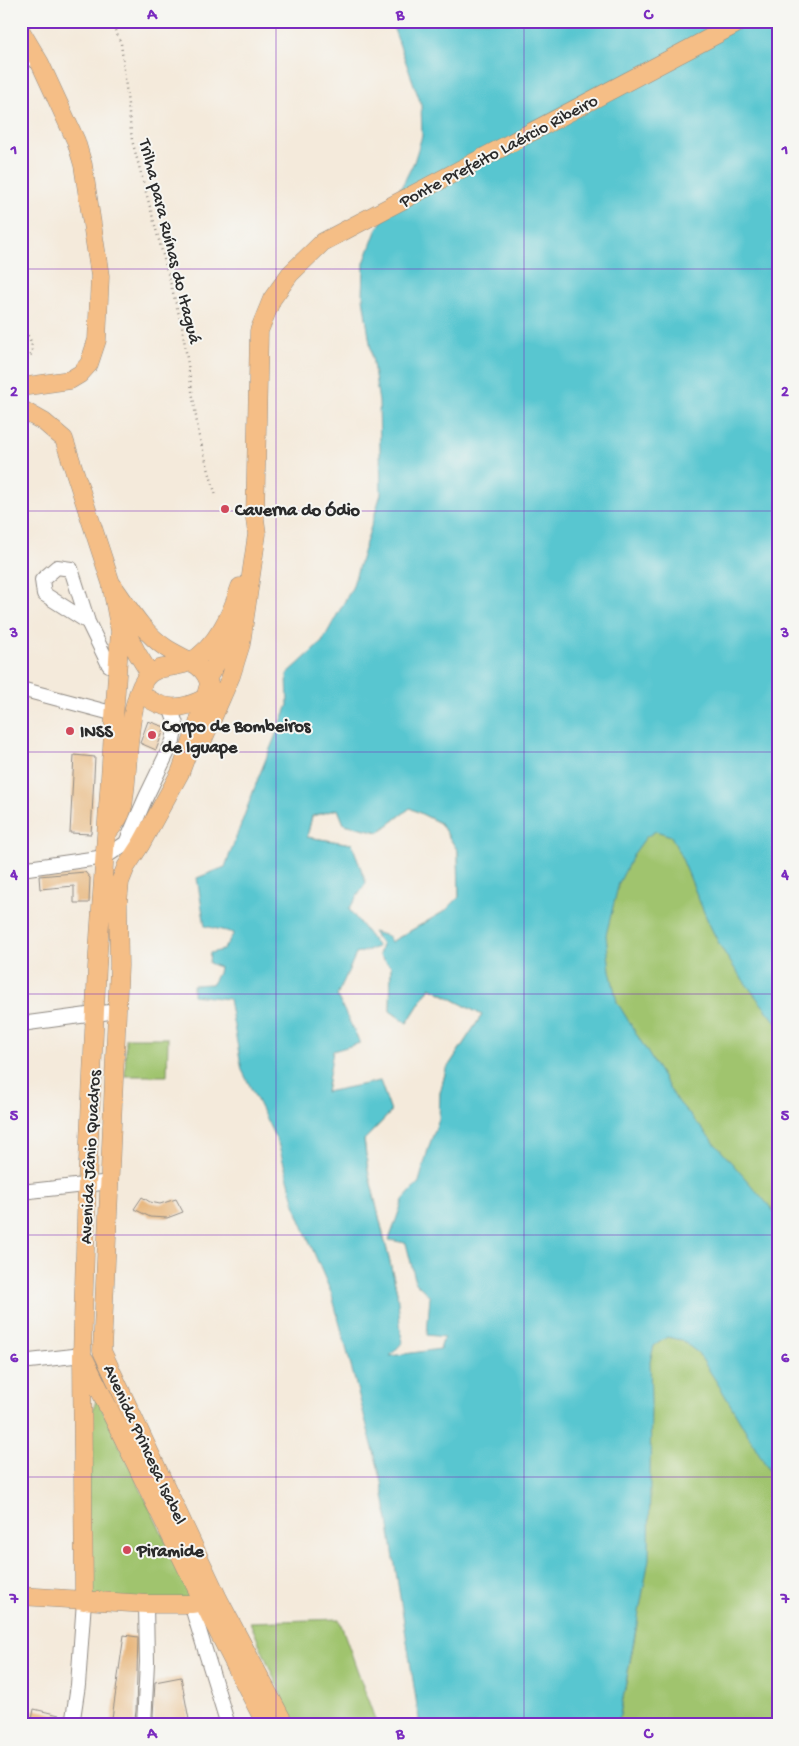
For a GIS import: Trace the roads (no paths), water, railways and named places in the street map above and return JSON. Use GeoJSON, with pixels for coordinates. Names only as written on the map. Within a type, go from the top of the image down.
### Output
{"type":"FeatureCollection","features":[{"type":"Feature","properties":{"kind":"main road","name":"Ponte Prefeito Laércio Ribeiro"},"geometry":{"type":"LineString","coordinates":[[257,534],[255,519],[259,331],[272,299],[290,274],[323,242],[742,21]]}},
{"type":"Feature","properties":{"kind":"main road"},"geometry":{"type":"LineString","coordinates":[[21,32],[40,64],[66,117],[83,165],[100,276],[97,340],[89,364],[80,374],[70,380],[21,387]]}},
{"type":"Feature","properties":{"kind":"main road"},"geometry":{"type":"LineString","coordinates":[[21,409],[44,422],[64,439],[111,583],[115,607],[137,653],[146,680],[142,694],[153,703],[170,707],[191,706],[205,698]]}},
{"type":"Feature","properties":{"kind":"main road"},"geometry":{"type":"LineString","coordinates":[[180,773],[204,739],[231,676],[241,644],[257,534]]}},
{"type":"Feature","properties":{"kind":"main road"},"geometry":{"type":"LineString","coordinates":[[133,711],[146,680],[166,666],[190,662],[204,651],[222,629],[233,609],[257,534]]}},
{"type":"Feature","properties":{"kind":"main road"},"geometry":{"type":"LineString","coordinates":[[111,583],[146,631],[166,648],[202,668],[208,677],[209,684],[197,727],[180,773]]}},
{"type":"Feature","properties":{"kind":"main road","name":"Avenida Jânio Quadros"},"geometry":{"type":"LineString","coordinates":[[84,1601],[82,1355],[87,1183],[97,967],[120,632],[115,607]]}},
{"type":"Feature","properties":{"kind":"main road"},"geometry":{"type":"LineString","coordinates":[[208,677],[236,634],[245,613]]}},
{"type":"Feature","properties":{"kind":"main road"},"geometry":{"type":"LineString","coordinates":[[118,668],[137,653],[166,648]]}},
{"type":"Feature","properties":{"kind":"main road"},"geometry":{"type":"LineString","coordinates":[[107,835],[122,811],[137,653]]}},
{"type":"Feature","properties":{"kind":"main road","name":"Avenida Jânio Quadros"},"geometry":{"type":"LineString","coordinates":[[102,1351],[111,1182],[119,966],[118,902],[120,882],[126,867],[141,844],[146,818],[180,773]]}},
{"type":"Feature","properties":{"kind":"main road"},"geometry":{"type":"LineString","coordinates":[[97,967],[119,966]]}},
{"type":"Feature","properties":{"kind":"main road"},"geometry":{"type":"LineString","coordinates":[[82,1355],[102,1351]]}},
{"type":"Feature","properties":{"kind":"main road","name":"Avenida Princesa Isabel"},"geometry":{"type":"LineString","coordinates":[[102,1351],[213,1622],[266,1725]]}},
{"type":"Feature","properties":{"kind":"main road","name":"Avenida Princesa Isabel"},"geometry":{"type":"LineString","coordinates":[[82,1355],[205,1602],[285,1725]]}},
{"type":"Feature","properties":{"kind":"main road"},"geometry":{"type":"LineString","coordinates":[[21,1596],[146,1604],[205,1602]]}},
{"type":"Feature","properties":{"kind":"street"},"geometry":{"type":"LineString","coordinates":[[21,54],[40,64]]}},
{"type":"Feature","properties":{"kind":"street"},"geometry":{"type":"LineString","coordinates":[[88,622],[109,665],[118,668]]}},
{"type":"Feature","properties":{"kind":"street"},"geometry":{"type":"LineString","coordinates":[[21,689],[115,714]]}},
{"type":"Feature","properties":{"kind":"street"},"geometry":{"type":"LineString","coordinates":[[21,869],[105,858],[126,843],[146,818],[173,741],[176,724],[170,707]]}},
{"type":"Feature","properties":{"kind":"street"},"geometry":{"type":"LineString","coordinates":[[21,1024],[117,1011]]}},
{"type":"Feature","properties":{"kind":"street"},"geometry":{"type":"LineString","coordinates":[[21,1192],[87,1183],[111,1182]]}},
{"type":"Feature","properties":{"kind":"street"},"geometry":{"type":"LineString","coordinates":[[21,1362],[82,1355]]}},
{"type":"Feature","properties":{"kind":"street"},"geometry":{"type":"LineString","coordinates":[[72,1725],[78,1685],[84,1601]]}},
{"type":"Feature","properties":{"kind":"street"},"geometry":{"type":"LineString","coordinates":[[205,1602],[228,1725]]}},
{"type":"Feature","properties":{"kind":"street"},"geometry":{"type":"LineString","coordinates":[[144,1725],[147,1662],[146,1604]]}},
{"type":"Feature","properties":{"kind":"water"},"geometry":{"type":"Polygon","coordinates":[[[391,21],[778,21],[778,1025],[720,946],[671,836],[656,831],[646,837],[633,855],[619,883],[606,935],[610,970],[617,1002],[676,1099],[778,1216],[778,1486],[698,1353],[681,1340],[667,1337],[654,1346],[650,1361],[649,1559],[618,1725],[420,1725],[382,1482],[332,1295],[298,1215],[278,1143],[242,1070],[229,999],[193,995],[193,985],[212,984],[219,967],[209,963],[210,953],[223,950],[234,933],[205,926],[197,878],[225,867],[288,705],[287,674],[322,642],[352,588],[381,494],[379,402],[363,298],[364,263],[376,231],[414,162],[422,136],[421,104],[391,21]],[[410,808],[379,832],[344,824],[338,809],[312,816],[307,837],[352,844],[366,883],[349,909],[378,947],[356,954],[337,996],[360,1043],[333,1051],[326,1092],[380,1081],[391,1112],[364,1140],[368,1171],[397,1292],[402,1343],[390,1356],[440,1349],[444,1337],[427,1335],[430,1296],[416,1283],[406,1243],[389,1240],[403,1200],[419,1182],[439,1119],[440,1093],[446,1070],[482,1015],[430,987],[407,1023],[390,1011],[391,967],[379,955],[382,945],[373,932],[388,936],[391,942],[445,911],[459,897],[458,851],[440,823],[410,808]]]}},
{"type":"Feature","properties":{"kind":"place","name":"Caverna do Ódio"},"geometry":{"type":"Point","coordinates":[225,509]}},
{"type":"Feature","properties":{"kind":"place","name":"INSS"},"geometry":{"type":"Point","coordinates":[70,731]}},
{"type":"Feature","properties":{"kind":"place","name":"Corpo de Bombeiros de Iguape"},"geometry":{"type":"Point","coordinates":[152,735]}},
{"type":"Feature","properties":{"kind":"place","name":"Piramide"},"geometry":{"type":"Point","coordinates":[127,1550]}}]}
